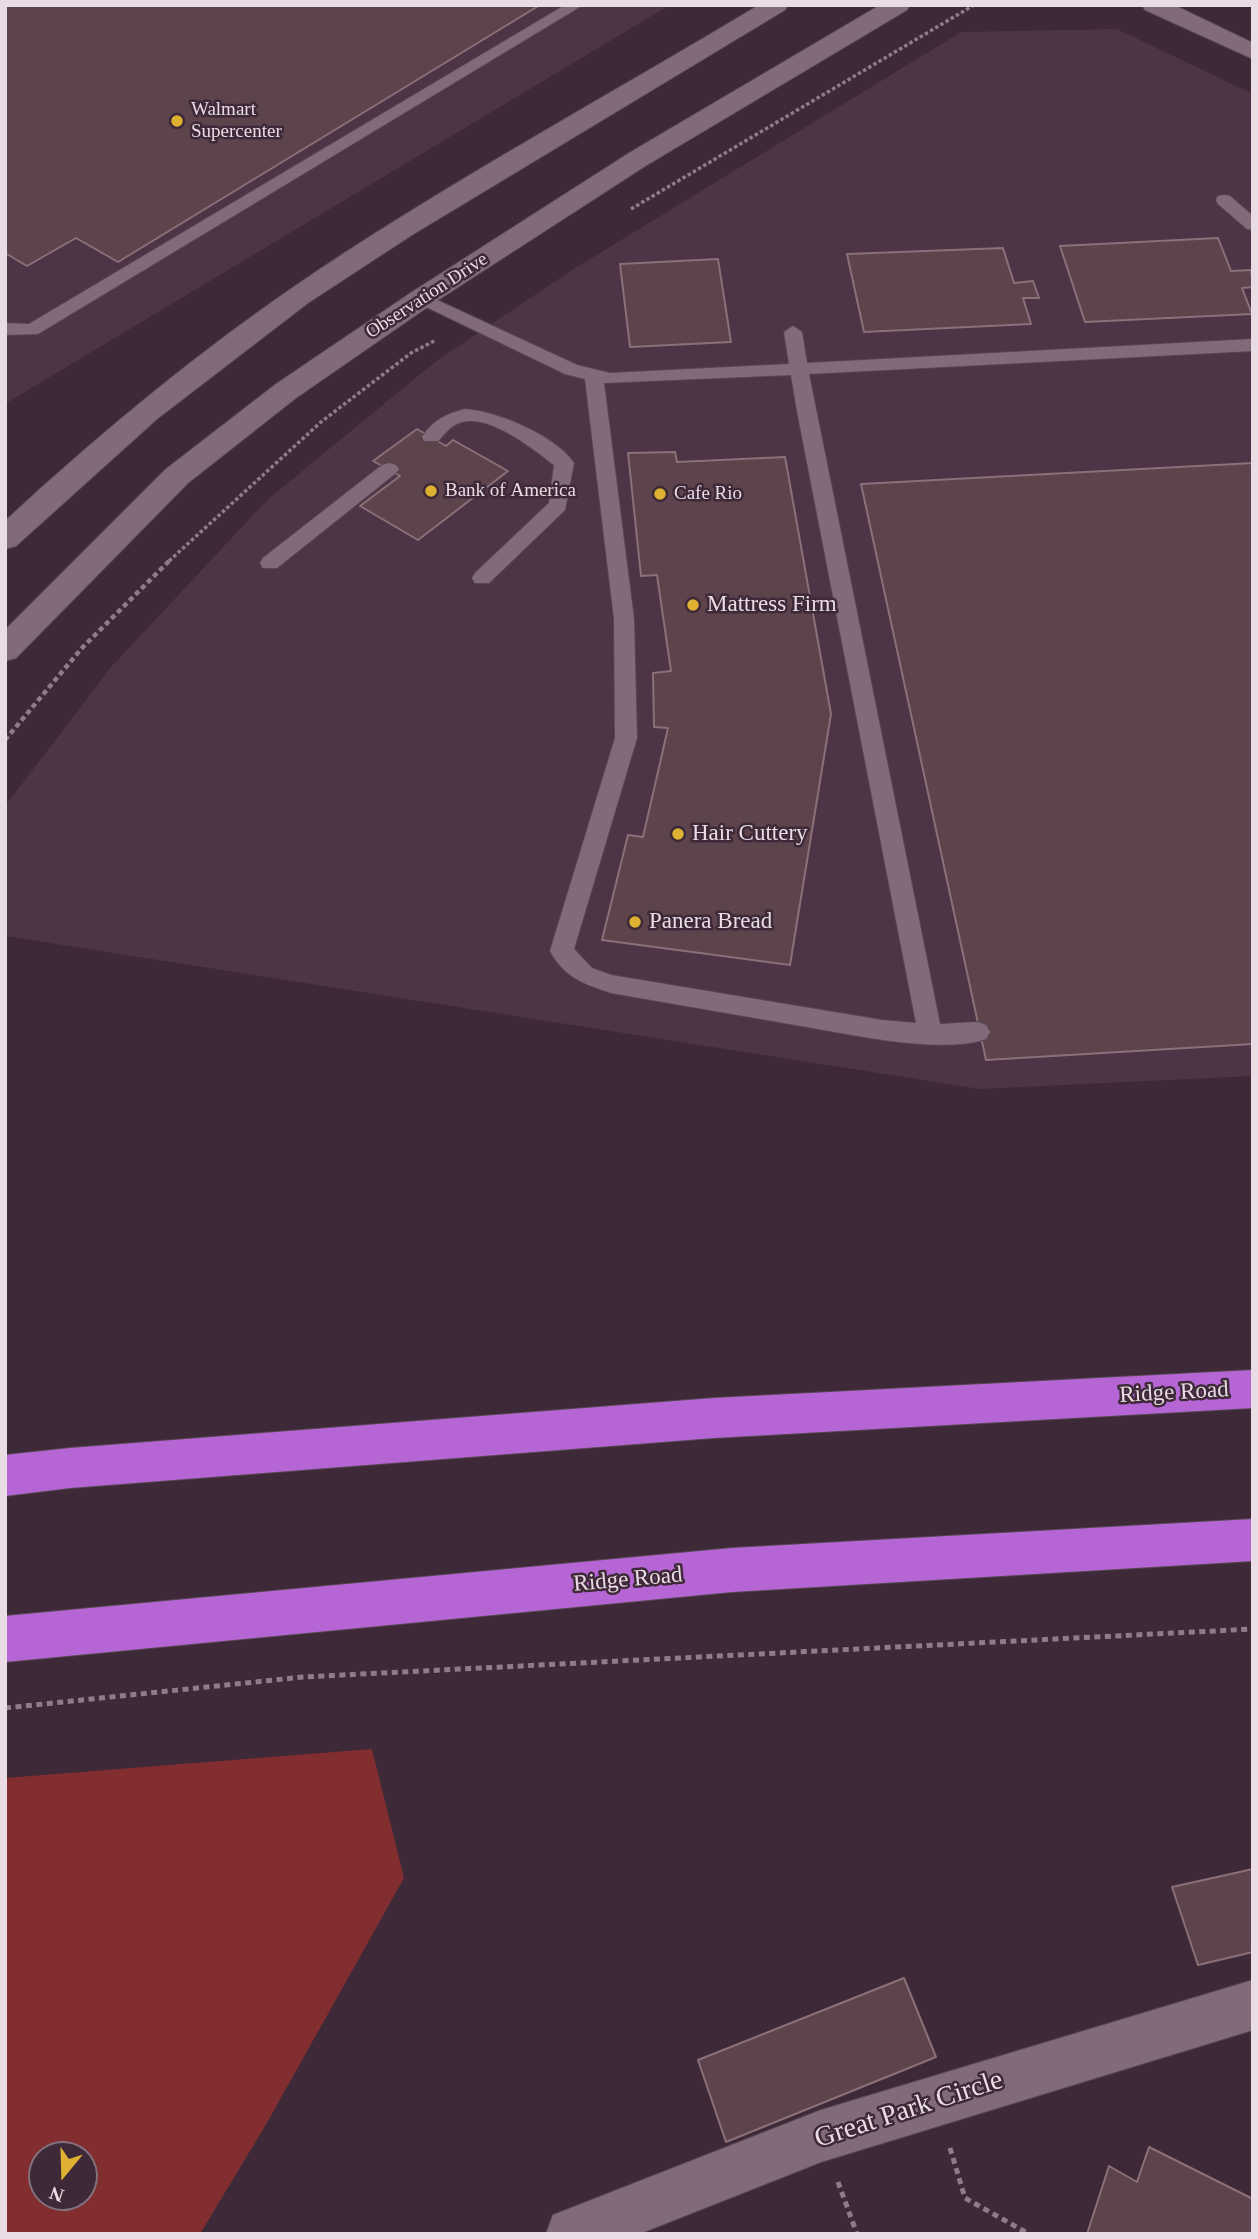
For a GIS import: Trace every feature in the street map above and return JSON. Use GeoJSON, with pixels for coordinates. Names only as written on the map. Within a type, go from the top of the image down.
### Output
{"type":"FeatureCollection","features":[{"type":"Feature","properties":{"kind":"highway","name":"Ridge Road"},"geometry":{"type":"LineString","coordinates":[[5,1476],[70,1468],[714,1418],[1253,1389]]}},
{"type":"Feature","properties":{"kind":"highway","name":"Ridge Road"},"geometry":{"type":"LineString","coordinates":[[5,1639],[732,1570],[1253,1540]]}},
{"type":"Feature","properties":{"kind":"street"},"geometry":{"type":"LineString","coordinates":[[5,539],[132,423],[229,346],[298,296],[373,246],[776,5]]}},
{"type":"Feature","properties":{"kind":"street","name":"Observation Drive"},"geometry":{"type":"LineString","coordinates":[[5,650],[177,477],[286,391],[422,298],[638,159],[898,5]]}},
{"type":"Feature","properties":{"kind":"street"},"geometry":{"type":"LineString","coordinates":[[1154,5],[1253,52]]}},
{"type":"Feature","properties":{"kind":"street","name":"Great Park Circle"},"geometry":{"type":"LineString","coordinates":[[572,2234],[821,2136],[1253,2005]]}},
{"type":"Feature","properties":{"kind":"lane"},"geometry":{"type":"LineString","coordinates":[[5,329],[32,330],[576,5]]}},
{"type":"Feature","properties":{"kind":"lane"},"geometry":{"type":"LineString","coordinates":[[1224,200],[1253,225]]}},
{"type":"Feature","properties":{"kind":"lane"},"geometry":{"type":"LineString","coordinates":[[422,298],[571,370],[610,379],[1244,345]]}},
{"type":"Feature","properties":{"kind":"lane"},"geometry":{"type":"LineString","coordinates":[[793,332],[930,1034]]}},
{"type":"Feature","properties":{"kind":"lane"},"geometry":{"type":"LineString","coordinates":[[1202,347],[1253,336]]}},
{"type":"Feature","properties":{"kind":"lane"},"geometry":{"type":"LineString","coordinates":[[594,376],[624,619],[626,738],[562,951],[584,975],[611,984],[882,1030],[930,1034],[978,1032]]}},
{"type":"Feature","properties":{"kind":"lane"},"geometry":{"type":"LineString","coordinates":[[431,438],[452,419],[485,415],[527,435],[564,463],[558,505],[482,578]]}},
{"type":"Feature","properties":{"kind":"lane"},"geometry":{"type":"LineString","coordinates":[[270,563],[388,469]]}},
{"type":"Feature","properties":{"kind":"path"},"geometry":{"type":"LineString","coordinates":[[5,1708],[303,1677],[1253,1629]]}},
{"type":"Feature","properties":{"kind":"path"},"geometry":{"type":"LineString","coordinates":[[935,2102],[965,2198],[1029,2234]]}},
{"type":"Feature","properties":{"kind":"shaded area","name":"Walmart Supercenter"},"geometry":{"type":"Polygon","coordinates":[[[5,5],[670,5],[5,404],[5,5]]]}},
{"type":"Feature","properties":{"kind":"shaded area"},"geometry":{"type":"Polygon","coordinates":[[[1117,29],[1253,94],[1253,1076],[980,1089],[5,936],[5,806],[111,667],[268,499],[435,362],[572,270],[961,32],[1117,29]]]}},
{"type":"Feature","properties":{"kind":"shaded area"},"geometry":{"type":"Polygon","coordinates":[[[372,1749],[404,1878],[268,2121],[200,2234],[5,2234],[5,1778],[372,1749]]]}},
{"type":"Feature","properties":{"kind":"building","name":"Walmart Supercenter"},"geometry":{"type":"Polygon","coordinates":[[[5,5],[540,5],[118,262],[76,238],[27,266],[5,253],[5,5]]]}},
{"type":"Feature","properties":{"kind":"building"},"geometry":{"type":"Polygon","coordinates":[[[1218,238],[1231,271],[1251,270],[1253,287],[1242,288],[1252,314],[1085,322],[1060,246],[1218,238]]]}},
{"type":"Feature","properties":{"kind":"building"},"geometry":{"type":"Polygon","coordinates":[[[1003,248],[1014,283],[1033,281],[1039,298],[1023,298],[1031,324],[864,332],[847,254],[1003,248]]]}},
{"type":"Feature","properties":{"kind":"building"},"geometry":{"type":"Polygon","coordinates":[[[718,259],[731,342],[630,347],[620,264],[718,259]]]}},
{"type":"Feature","properties":{"kind":"building","name":"Bank of America"},"geometry":{"type":"Polygon","coordinates":[[[417,429],[446,446],[453,440],[508,471],[418,540],[360,506],[400,476],[373,461],[417,429]]]}},
{"type":"Feature","properties":{"kind":"building"},"geometry":{"type":"Polygon","coordinates":[[[675,452],[677,462],[785,457],[831,714],[790,965],[602,940],[628,835],[643,837],[668,728],[654,727],[653,673],[671,671],[657,575],[641,576],[628,453],[675,452]]]}},
{"type":"Feature","properties":{"kind":"building"},"geometry":{"type":"Polygon","coordinates":[[[1253,463],[1253,1044],[986,1060],[861,484],[1253,463]]]}},
{"type":"Feature","properties":{"kind":"building"},"geometry":{"type":"Polygon","coordinates":[[[1253,1869],[1253,1952],[1198,1965],[1172,1887],[1253,1869]]]}},
{"type":"Feature","properties":{"kind":"building"},"geometry":{"type":"Polygon","coordinates":[[[904,1978],[936,2057],[726,2142],[698,2060],[904,1978]]]}},
{"type":"Feature","properties":{"kind":"building"},"geometry":{"type":"Polygon","coordinates":[[[1149,2147],[1253,2199],[1253,2234],[1087,2234],[1109,2166],[1137,2182],[1149,2147]]]}},
{"type":"Feature","properties":{"kind":"place","name":"Walmart Supercenter"},"geometry":{"type":"Point","coordinates":[177,121]}},
{"type":"Feature","properties":{"kind":"place","name":"Bank of America"},"geometry":{"type":"Point","coordinates":[431,491]}},
{"type":"Feature","properties":{"kind":"place","name":"Cafe Rio"},"geometry":{"type":"Point","coordinates":[660,494]}},
{"type":"Feature","properties":{"kind":"place","name":"Mattress Firm"},"geometry":{"type":"Point","coordinates":[693,605]}},
{"type":"Feature","properties":{"kind":"place","name":"Hair Cuttery"},"geometry":{"type":"Point","coordinates":[678,834]}},
{"type":"Feature","properties":{"kind":"place","name":"Panera Bread"},"geometry":{"type":"Point","coordinates":[635,922]}}]}
